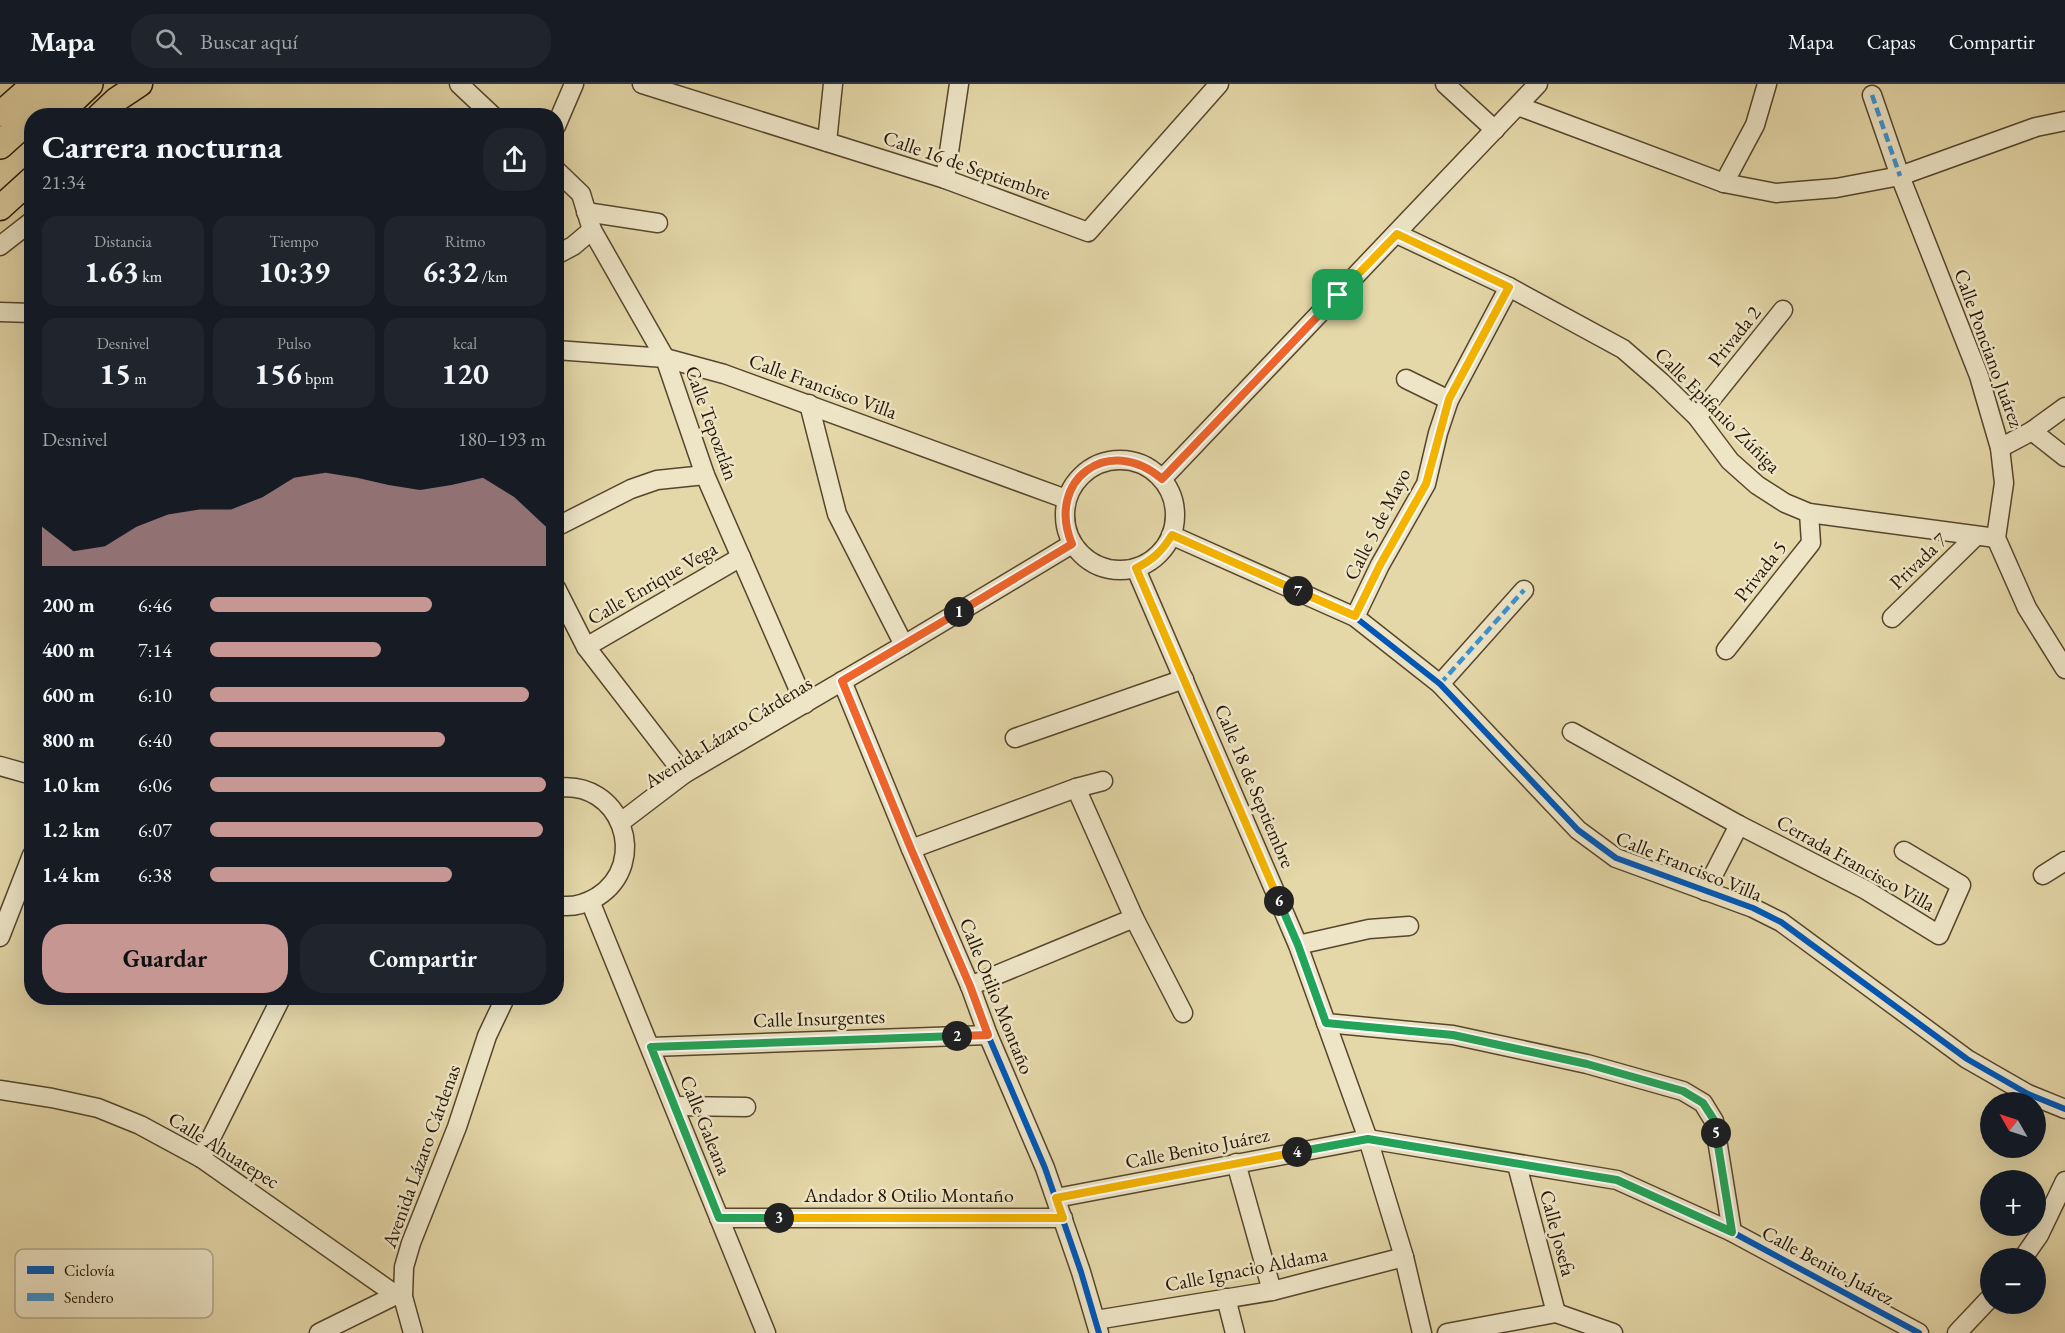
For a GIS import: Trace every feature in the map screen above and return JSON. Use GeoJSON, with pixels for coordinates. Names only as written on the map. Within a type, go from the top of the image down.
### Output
{"type":"FeatureCollection","features":[{"type":"Feature","properties":{"kind":"highway"},"geometry":{"type":"LineString","coordinates":[[40,108],[65,84]]}},
{"type":"Feature","properties":{"kind":"highway"},"geometry":{"type":"LineString","coordinates":[[64,108],[89,84]]}},
{"type":"Feature","properties":{"kind":"highway"},"geometry":{"type":"LineString","coordinates":[[0,146],[24,124]]}},
{"type":"Feature","properties":{"kind":"highway"},"geometry":{"type":"LineString","coordinates":[[0,167],[24,144]]}},
{"type":"Feature","properties":{"kind":"main road"},"geometry":{"type":"LineString","coordinates":[[0,114],[34,84]]}},
{"type":"Feature","properties":{"kind":"main road"},"geometry":{"type":"LineString","coordinates":[[108,108],[140,84]]}},
{"type":"Feature","properties":{"kind":"main road"},"geometry":{"type":"LineString","coordinates":[[0,208],[24,186]]}},
{"type":"Feature","properties":{"kind":"street"},"geometry":{"type":"LineString","coordinates":[[459,84],[484,108]]}},
{"type":"Feature","properties":{"kind":"street"},"geometry":{"type":"LineString","coordinates":[[564,108],[574,84]]}},
{"type":"Feature","properties":{"kind":"street","name":"Calle 16 de Septiembre"},"geometry":{"type":"LineString","coordinates":[[642,84],[945,179],[1088,232],[1219,84]]}},
{"type":"Feature","properties":{"kind":"street"},"geometry":{"type":"LineString","coordinates":[[826,142],[833,84]]}},
{"type":"Feature","properties":{"kind":"street"},"geometry":{"type":"LineString","coordinates":[[945,179],[958,84]]}},
{"type":"Feature","properties":{"kind":"street"},"geometry":{"type":"LineString","coordinates":[[1445,84],[1495,130]]}},
{"type":"Feature","properties":{"kind":"street"},"geometry":{"type":"LineString","coordinates":[[1162,479],[1537,84]]}},
{"type":"Feature","properties":{"kind":"street"},"geometry":{"type":"LineString","coordinates":[[1724,183],[1755,125],[1767,84]]}},
{"type":"Feature","properties":{"kind":"street","name":"Calle Ponciano Juárez"},"geometry":{"type":"LineString","coordinates":[[1872,95],[1900,176],[1979,376],[2001,448],[2004,483],[1996,538]]}},
{"type":"Feature","properties":{"kind":"street"},"geometry":{"type":"LineString","coordinates":[[1518,106],[1724,183],[1776,193],[1836,188],[1900,176],[2036,127],[2065,121]]}},
{"type":"Feature","properties":{"kind":"street","name":"Calle Tepoztlán"},"geometry":{"type":"LineString","coordinates":[[564,178],[581,194],[591,230],[665,358],[705,475],[804,704]]}},
{"type":"Feature","properties":{"kind":"street"},"geometry":{"type":"LineString","coordinates":[[586,212],[658,223]]}},
{"type":"Feature","properties":{"kind":"street"},"geometry":{"type":"LineString","coordinates":[[0,246],[24,227]]}},
{"type":"Feature","properties":{"kind":"street"},"geometry":{"type":"LineString","coordinates":[[564,251],[591,230]]}},
{"type":"Feature","properties":{"kind":"street","name":"Calle Epifanio Zúñiga"},"geometry":{"type":"LineString","coordinates":[[1397,234],[1509,287],[1623,349],[1697,417],[1730,461],[1757,485],[1785,503],[1809,513],[1996,538]]}},
{"type":"Feature","properties":{"kind":"street","name":"Calle 5 de Mayo"},"geometry":{"type":"LineString","coordinates":[[1355,616],[1380,565],[1426,484],[1449,399],[1509,287]]}},
{"type":"Feature","properties":{"kind":"street","name":"Privada 2"},"geometry":{"type":"LineString","coordinates":[[1697,417],[1783,310]]}},
{"type":"Feature","properties":{"kind":"street"},"geometry":{"type":"LineString","coordinates":[[0,312],[24,313]]}},
{"type":"Feature","properties":{"kind":"street","name":"Calle Francisco Villa"},"geometry":{"type":"LineString","coordinates":[[564,351],[665,358],[724,374],[1066,499]]}},
{"type":"Feature","properties":{"kind":"street"},"geometry":{"type":"LineString","coordinates":[[1406,379],[1449,399]]}},
{"type":"Feature","properties":{"kind":"street"},"geometry":{"type":"LineString","coordinates":[[809,404],[837,514],[904,645]]}},
{"type":"Feature","properties":{"kind":"street"},"geometry":{"type":"LineString","coordinates":[[2001,448],[2032,432],[2065,407]]}},
{"type":"Feature","properties":{"kind":"street"},"geometry":{"type":"LineString","coordinates":[[2032,432],[2065,458]]}},
{"type":"Feature","properties":{"kind":"street"},"geometry":{"type":"LineString","coordinates":[[1123,460],[1151,469],[1162,479],[1170,491],[1175,521],[1172,535],[1163,550],[1151,561],[1136,568],[1118,571],[1100,567],[1084,558],[1072,544],[1066,530],[1064,515],[1066,499],[1082,474],[1108,461],[1123,460]]}},
{"type":"Feature","properties":{"kind":"street"},"geometry":{"type":"LineString","coordinates":[[564,523],[639,486],[657,480],[705,475]]}},
{"type":"Feature","properties":{"kind":"street","name":"Privada 5"},"geometry":{"type":"LineString","coordinates":[[1726,651],[1811,543],[1809,513]]}},
{"type":"Feature","properties":{"kind":"street","name":"Calle Francisco Villa"},"geometry":{"type":"LineString","coordinates":[[1172,535],[1355,616],[1440,684],[1578,830],[1616,858],[1753,908],[1781,922],[1967,1059],[2028,1094],[2065,1109]]}},
{"type":"Feature","properties":{"kind":"street","name":"Privada 7"},"geometry":{"type":"LineString","coordinates":[[1892,618],[1975,537]]}},
{"type":"Feature","properties":{"kind":"street"},"geometry":{"type":"LineString","coordinates":[[1996,538],[2027,608],[2065,669]]}},
{"type":"Feature","properties":{"kind":"street","name":"Avenida Lázaro Cárdenas"},"geometry":{"type":"LineString","coordinates":[[621,822],[684,774],[1072,544]]}},
{"type":"Feature","properties":{"kind":"street","name":"Calle Enrique Vega"},"geometry":{"type":"LineString","coordinates":[[586,647],[741,557]]}},
{"type":"Feature","properties":{"kind":"street","name":"Calle 18 de Septiembre"},"geometry":{"type":"LineString","coordinates":[[1136,568],[1298,945],[1368,1139],[1404,1257],[1422,1333]]}},
{"type":"Feature","properties":{"kind":"street"},"geometry":{"type":"LineString","coordinates":[[1440,684],[1524,590]]}},
{"type":"Feature","properties":{"kind":"street"},"geometry":{"type":"LineString","coordinates":[[564,604],[586,647],[684,774]]}},
{"type":"Feature","properties":{"kind":"street"},"geometry":{"type":"LineString","coordinates":[[1015,738],[1184,679]]}},
{"type":"Feature","properties":{"kind":"street","name":"Calle Otilio Montaño"},"geometry":{"type":"LineString","coordinates":[[842,681],[1045,1168],[1098,1327]]}},
{"type":"Feature","properties":{"kind":"street","name":"Cerrada Francisco Villa"},"geometry":{"type":"LineString","coordinates":[[1572,732],[1739,825],[1866,890],[1939,935],[1961,885],[1904,851]]}},
{"type":"Feature","properties":{"kind":"street"},"geometry":{"type":"LineString","coordinates":[[0,766],[24,773]]}},
{"type":"Feature","properties":{"kind":"street"},"geometry":{"type":"LineString","coordinates":[[911,849],[1077,788],[1103,781]]}},
{"type":"Feature","properties":{"kind":"street"},"geometry":{"type":"LineString","coordinates":[[564,787],[582,789],[598,796],[621,822],[625,840],[624,859],[618,876],[606,891],[590,901],[576,905],[564,905]]}},
{"type":"Feature","properties":{"kind":"street"},"geometry":{"type":"LineString","coordinates":[[1077,788],[1134,918],[1183,1013]]}},
{"type":"Feature","properties":{"kind":"street"},"geometry":{"type":"LineString","coordinates":[[1705,891],[1739,825]]}},
{"type":"Feature","properties":{"kind":"street"},"geometry":{"type":"LineString","coordinates":[[2043,876],[2065,861]]}},
{"type":"Feature","properties":{"kind":"street"},"geometry":{"type":"LineString","coordinates":[[0,937],[24,876]]}},
{"type":"Feature","properties":{"kind":"street","name":"Calle Galeana"},"geometry":{"type":"LineString","coordinates":[[590,901],[766,1333]]}},
{"type":"Feature","properties":{"kind":"street"},"geometry":{"type":"LineString","coordinates":[[970,986],[1134,918]]}},
{"type":"Feature","properties":{"kind":"street"},"geometry":{"type":"LineString","coordinates":[[1298,945],[1369,929],[1409,926]]}},
{"type":"Feature","properties":{"kind":"street"},"geometry":{"type":"LineString","coordinates":[[201,1158],[278,1005]]}},
{"type":"Feature","properties":{"kind":"street","name":"Avenida Lázaro Cárdenas"},"geometry":{"type":"LineString","coordinates":[[413,1333],[400,1296],[404,1267],[411,1243],[457,1127],[487,1036],[502,1005]]}},
{"type":"Feature","properties":{"kind":"street"},"geometry":{"type":"LineString","coordinates":[[1326,1023],[1453,1035],[1587,1064],[1683,1091],[1703,1103],[1714,1120],[1732,1232]]}},
{"type":"Feature","properties":{"kind":"street","name":"Calle Insurgentes"},"geometry":{"type":"LineString","coordinates":[[651,1047],[988,1035]]}},
{"type":"Feature","properties":{"kind":"street","name":"Calle Ahuatepec"},"geometry":{"type":"LineString","coordinates":[[0,1090],[98,1108],[140,1125],[201,1158],[400,1296]]}},
{"type":"Feature","properties":{"kind":"street"},"geometry":{"type":"LineString","coordinates":[[675,1106],[746,1107]]}},
{"type":"Feature","properties":{"kind":"street","name":"Calle Benito Juárez"},"geometry":{"type":"LineString","coordinates":[[1056,1198],[1368,1139],[1617,1180],[1732,1232],[1919,1333]]}},
{"type":"Feature","properties":{"kind":"street"},"geometry":{"type":"LineString","coordinates":[[1236,1163],[1272,1291]]}},
{"type":"Feature","properties":{"kind":"street","name":"Calle Josefa"},"geometry":{"type":"LineString","coordinates":[[1517,1165],[1556,1313]]}},
{"type":"Feature","properties":{"kind":"street"},"geometry":{"type":"LineString","coordinates":[[2030,1248],[2058,1213],[2065,1181]]}},
{"type":"Feature","properties":{"kind":"street","name":"Andador 8 Otilio Montaño"},"geometry":{"type":"LineString","coordinates":[[719,1218],[1063,1218]]}},
{"type":"Feature","properties":{"kind":"street","name":"Calle Ignacio Aldama"},"geometry":{"type":"LineString","coordinates":[[1098,1327],[1226,1298],[1272,1291],[1404,1257]]}},
{"type":"Feature","properties":{"kind":"street"},"geometry":{"type":"LineString","coordinates":[[319,1333],[400,1296]]}},
{"type":"Feature","properties":{"kind":"street"},"geometry":{"type":"LineString","coordinates":[[1226,1298],[1235,1333]]}},
{"type":"Feature","properties":{"kind":"street"},"geometry":{"type":"LineString","coordinates":[[1957,1333],[1980,1309]]}},
{"type":"Feature","properties":{"kind":"street"},"geometry":{"type":"LineString","coordinates":[[1447,1333],[1556,1313],[1613,1333]]}},
{"type":"Feature","properties":{"kind":"marked path"},"geometry":{"type":"LineString","coordinates":[[1872,95],[1900,176]]}},
{"type":"Feature","properties":{"kind":"marked path"},"geometry":{"type":"LineString","coordinates":[[1440,684],[1524,590]]}},
{"type":"Feature","properties":{"kind":"cycle path"},"geometry":{"type":"LineString","coordinates":[[1171,535],[1355,617],[1440,684],[1578,830],[1616,858],[1753,908],[1781,922],[1967,1059],[2028,1094],[2065,1109]]}},
{"type":"Feature","properties":{"kind":"cycle path"},"geometry":{"type":"LineString","coordinates":[[842,681],[1045,1168],[1081,1272],[1099,1333]]}},
{"type":"Feature","properties":{"kind":"cycle path"},"geometry":{"type":"LineString","coordinates":[[1056,1198],[1368,1139],[1617,1180],[1732,1232],[1919,1333]]}},
{"type":"Feature","properties":{"kind":"route"},"geometry":{"type":"LineString","coordinates":[[1397,234],[1509,287],[1449,399],[1426,484],[1380,565],[1355,616],[1172,535],[1163,550],[1151,561],[1136,568],[1298,945],[1326,1023],[1453,1035],[1587,1064],[1683,1091],[1703,1103],[1714,1120],[1732,1232],[1617,1180],[1368,1139],[1056,1198],[1063,1218],[719,1218],[651,1047],[988,1035],[970,986],[842,681],[1072,544],[1066,530],[1064,515],[1066,499],[1082,474],[1094,466],[1108,461],[1123,460],[1151,469],[1162,479],[1338,295],[1397,234]]}}]}
